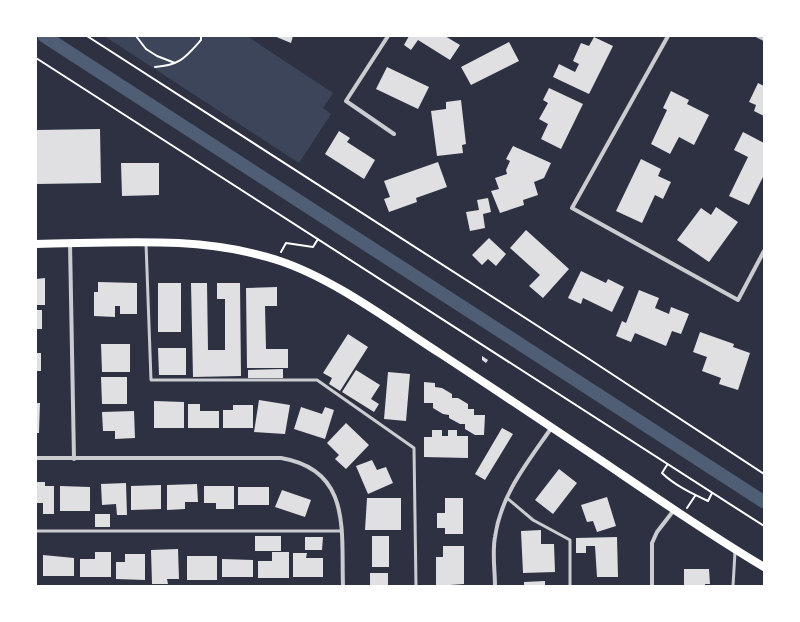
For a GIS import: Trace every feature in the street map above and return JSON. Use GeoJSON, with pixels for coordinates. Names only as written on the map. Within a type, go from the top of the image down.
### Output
{"type":"FeatureCollection","features":[{"type":"Feature","properties":{"kind":"main road"},"geometry":{"type":"LineString","coordinates":[[36,244],[146,243],[215,247],[277,260],[336,287],[552,427],[735,550],[764,567]]}},
{"type":"Feature","properties":{"kind":"street"},"geometry":{"type":"LineString","coordinates":[[388,36],[346,101],[394,134]]}},
{"type":"Feature","properties":{"kind":"street"},"geometry":{"type":"LineString","coordinates":[[668,36],[572,208],[738,300],[764,251]]}},
{"type":"Feature","properties":{"kind":"street"},"geometry":{"type":"LineString","coordinates":[[758,36],[764,39]]}},
{"type":"Feature","properties":{"kind":"street"},"geometry":{"type":"LineString","coordinates":[[70,244],[74,459]]}},
{"type":"Feature","properties":{"kind":"street"},"geometry":{"type":"LineString","coordinates":[[495,586],[494,539],[502,506],[506,497],[552,427]]}},
{"type":"Feature","properties":{"kind":"street"},"geometry":{"type":"LineString","coordinates":[[36,458],[281,458],[292,460],[317,472],[328,483],[337,498],[340,508],[343,586]]}},
{"type":"Feature","properties":{"kind":"street"},"geometry":{"type":"LineString","coordinates":[[652,586],[652,543],[657,532],[674,510]]}},
{"type":"Feature","properties":{"kind":"lane"},"geometry":{"type":"LineString","coordinates":[[146,243],[151,380],[317,380],[414,448],[416,586]]}},
{"type":"Feature","properties":{"kind":"lane"},"geometry":{"type":"LineString","coordinates":[[506,497],[533,520],[570,540],[570,586]]}},
{"type":"Feature","properties":{"kind":"lane"},"geometry":{"type":"LineString","coordinates":[[36,531],[341,531]]}},
{"type":"Feature","properties":{"kind":"lane"},"geometry":{"type":"LineString","coordinates":[[734,586],[735,550]]}},
{"type":"Feature","properties":{"kind":"path"},"geometry":{"type":"LineString","coordinates":[[87,36],[570,347],[764,474]]}},
{"type":"Feature","properties":{"kind":"path"},"geometry":{"type":"LineString","coordinates":[[136,36],[152,53],[176,64]]}},
{"type":"Feature","properties":{"kind":"path"},"geometry":{"type":"LineString","coordinates":[[155,67],[176,64],[201,40],[202,36]]}},
{"type":"Feature","properties":{"kind":"path"},"geometry":{"type":"LineString","coordinates":[[36,58],[764,526]]}},
{"type":"Feature","properties":{"kind":"path"},"geometry":{"type":"LineString","coordinates":[[277,260],[286,242],[313,247],[318,238]]}},
{"type":"Feature","properties":{"kind":"path"},"geometry":{"type":"LineString","coordinates":[[667,465],[662,473],[695,496],[708,501],[712,493]]}},
{"type":"Feature","properties":{"kind":"path"},"geometry":{"type":"LineString","coordinates":[[683,515],[695,496]]}},
{"type":"Feature","properties":{"kind":"shaded area"},"geometry":{"type":"Polygon","coordinates":[[[104,36],[247,36],[333,93],[323,108],[331,114],[299,163],[104,36]]]}},
{"type":"Feature","properties":{"kind":"building"},"geometry":{"type":"Polygon","coordinates":[[[274,36],[293,36],[291,43],[274,36]]]}},
{"type":"Feature","properties":{"kind":"building"},"geometry":{"type":"Polygon","coordinates":[[[409,36],[445,36],[460,45],[450,60],[418,40],[411,50],[404,45],[409,36]]]}},
{"type":"Feature","properties":{"kind":"building"},"geometry":{"type":"Polygon","coordinates":[[[594,37],[613,46],[589,94],[553,77],[559,64],[575,72],[579,64],[573,61],[581,43],[589,46],[594,37]]]}},
{"type":"Feature","properties":{"kind":"building"},"geometry":{"type":"Polygon","coordinates":[[[509,42],[519,61],[471,85],[461,67],[509,42]]]}},
{"type":"Feature","properties":{"kind":"building"},"geometry":{"type":"Polygon","coordinates":[[[387,67],[429,87],[418,109],[376,89],[387,67]]]}},
{"type":"Feature","properties":{"kind":"building"},"geometry":{"type":"Polygon","coordinates":[[[758,83],[764,86],[764,116],[754,111],[756,105],[749,102],[758,83]]]}},
{"type":"Feature","properties":{"kind":"building"},"geometry":{"type":"Polygon","coordinates":[[[549,88],[583,104],[561,149],[541,139],[548,124],[539,119],[548,103],[543,100],[549,88]]]}},
{"type":"Feature","properties":{"kind":"building"},"geometry":{"type":"Polygon","coordinates":[[[671,91],[689,100],[687,104],[709,115],[694,145],[679,137],[670,154],[651,144],[667,110],[663,108],[671,91]]]}},
{"type":"Feature","properties":{"kind":"building"},"geometry":{"type":"Polygon","coordinates":[[[461,100],[466,144],[462,145],[463,153],[437,156],[431,111],[446,109],[446,102],[461,100]]]}},
{"type":"Feature","properties":{"kind":"building"},"geometry":{"type":"Polygon","coordinates":[[[100,129],[101,183],[36,184],[36,130],[100,129]]]}},
{"type":"Feature","properties":{"kind":"building"},"geometry":{"type":"Polygon","coordinates":[[[339,131],[350,138],[347,142],[375,160],[364,179],[325,154],[339,131]]]}},
{"type":"Feature","properties":{"kind":"building"},"geometry":{"type":"Polygon","coordinates":[[[743,132],[764,143],[764,175],[749,205],[729,196],[748,157],[734,150],[743,132]]]}},
{"type":"Feature","properties":{"kind":"building"},"geometry":{"type":"Polygon","coordinates":[[[513,146],[551,163],[544,178],[534,182],[538,195],[523,200],[524,205],[500,213],[491,191],[499,189],[495,178],[507,174],[506,170],[510,161],[506,159],[513,146]]]}},
{"type":"Feature","properties":{"kind":"building"},"geometry":{"type":"Polygon","coordinates":[[[641,159],[661,169],[658,176],[671,182],[663,199],[655,195],[642,223],[616,211],[641,159]]]}},
{"type":"Feature","properties":{"kind":"building"},"geometry":{"type":"Polygon","coordinates":[[[438,162],[447,187],[416,198],[417,202],[389,212],[384,199],[390,197],[384,181],[438,162]]]}},
{"type":"Feature","properties":{"kind":"building"},"geometry":{"type":"Polygon","coordinates":[[[121,163],[159,163],[159,195],[122,196],[121,163]]]}},
{"type":"Feature","properties":{"kind":"building"},"geometry":{"type":"Polygon","coordinates":[[[488,198],[491,212],[483,214],[485,228],[470,231],[466,212],[479,210],[477,200],[488,198]]]}},
{"type":"Feature","properties":{"kind":"building"},"geometry":{"type":"Polygon","coordinates":[[[716,207],[738,222],[709,262],[677,240],[701,208],[711,215],[716,207]]]}},
{"type":"Feature","properties":{"kind":"building"},"geometry":{"type":"Polygon","coordinates":[[[526,230],[569,269],[543,298],[529,286],[540,275],[510,248],[526,230]]]}},
{"type":"Feature","properties":{"kind":"building"},"geometry":{"type":"Polygon","coordinates":[[[489,238],[506,254],[496,266],[488,259],[482,265],[472,255],[489,238]]]}},
{"type":"Feature","properties":{"kind":"building"},"geometry":{"type":"Polygon","coordinates":[[[581,271],[606,283],[608,279],[624,287],[612,312],[583,298],[581,304],[568,298],[581,271]]]}},
{"type":"Feature","properties":{"kind":"building"},"geometry":{"type":"Polygon","coordinates":[[[45,278],[45,305],[36,305],[36,279],[45,278]]]}},
{"type":"Feature","properties":{"kind":"building"},"geometry":{"type":"Polygon","coordinates":[[[98,282],[137,283],[137,314],[120,314],[120,306],[115,306],[115,317],[94,316],[94,292],[98,292],[98,282]]]}},
{"type":"Feature","properties":{"kind":"building"},"geometry":{"type":"Polygon","coordinates":[[[158,283],[181,283],[181,332],[158,332],[158,283]]]}},
{"type":"Feature","properties":{"kind":"building"},"geometry":{"type":"Polygon","coordinates":[[[191,283],[207,283],[208,350],[225,350],[225,299],[217,299],[217,283],[240,283],[241,376],[193,377],[191,283]]]}},
{"type":"Feature","properties":{"kind":"building"},"geometry":{"type":"Polygon","coordinates":[[[277,287],[277,306],[265,306],[266,349],[288,349],[288,368],[247,368],[246,288],[277,287]]]}},
{"type":"Feature","properties":{"kind":"building"},"geometry":{"type":"Polygon","coordinates":[[[639,290],[659,298],[655,308],[669,314],[671,307],[689,314],[681,334],[672,331],[666,346],[635,333],[631,342],[616,336],[622,321],[626,323],[639,290]]]}},
{"type":"Feature","properties":{"kind":"building"},"geometry":{"type":"Polygon","coordinates":[[[36,310],[42,310],[42,329],[36,329],[36,310]]]}},
{"type":"Feature","properties":{"kind":"building"},"geometry":{"type":"Polygon","coordinates":[[[700,332],[734,344],[733,347],[750,353],[738,390],[719,384],[721,378],[702,371],[707,357],[693,352],[700,332]]]}},
{"type":"Feature","properties":{"kind":"building"},"geometry":{"type":"Polygon","coordinates":[[[348,334],[368,347],[340,391],[329,384],[332,378],[323,373],[348,334]]]}},
{"type":"Feature","properties":{"kind":"building"},"geometry":{"type":"Polygon","coordinates":[[[101,344],[130,344],[130,372],[102,372],[101,344]]]}},
{"type":"Feature","properties":{"kind":"building"},"geometry":{"type":"Polygon","coordinates":[[[158,348],[186,348],[186,375],[159,375],[158,348]]]}},
{"type":"Feature","properties":{"kind":"building"},"geometry":{"type":"Polygon","coordinates":[[[36,353],[41,353],[41,371],[36,371],[36,353]]]}},
{"type":"Feature","properties":{"kind":"building"},"geometry":{"type":"Polygon","coordinates":[[[482,356],[488,360],[486,363],[482,360],[482,356]]]}},
{"type":"Feature","properties":{"kind":"building"},"geometry":{"type":"Polygon","coordinates":[[[283,369],[283,378],[248,378],[248,370],[283,369]]]}},
{"type":"Feature","properties":{"kind":"building"},"geometry":{"type":"Polygon","coordinates":[[[356,370],[380,385],[371,399],[379,404],[374,412],[342,392],[356,370]]]}},
{"type":"Feature","properties":{"kind":"building"},"geometry":{"type":"Polygon","coordinates":[[[388,372],[410,374],[406,421],[384,419],[388,372]]]}},
{"type":"Feature","properties":{"kind":"building"},"geometry":{"type":"Polygon","coordinates":[[[101,377],[127,377],[127,404],[102,404],[101,377]]]}},
{"type":"Feature","properties":{"kind":"building"},"geometry":{"type":"Polygon","coordinates":[[[424,382],[435,383],[435,387],[442,388],[452,394],[452,398],[458,398],[468,404],[468,409],[474,409],[474,415],[485,415],[484,435],[475,435],[465,429],[465,424],[460,424],[449,418],[449,415],[443,414],[433,408],[433,403],[424,403],[424,382]]]}},
{"type":"Feature","properties":{"kind":"building"},"geometry":{"type":"Polygon","coordinates":[[[259,400],[290,405],[285,434],[254,432],[259,400]]]}},
{"type":"Feature","properties":{"kind":"building"},"geometry":{"type":"Polygon","coordinates":[[[154,401],[184,402],[184,428],[154,428],[154,401]]]}},
{"type":"Feature","properties":{"kind":"building"},"geometry":{"type":"Polygon","coordinates":[[[36,403],[40,403],[39,433],[36,433],[36,403]]]}},
{"type":"Feature","properties":{"kind":"building"},"geometry":{"type":"Polygon","coordinates":[[[188,404],[200,404],[200,411],[219,411],[219,428],[188,428],[188,404]]]}},
{"type":"Feature","properties":{"kind":"building"},"geometry":{"type":"Polygon","coordinates":[[[233,405],[253,405],[253,428],[223,428],[223,410],[233,410],[233,405]]]}},
{"type":"Feature","properties":{"kind":"building"},"geometry":{"type":"Polygon","coordinates":[[[301,407],[322,414],[325,407],[334,410],[325,439],[294,429],[301,407]]]}},
{"type":"Feature","properties":{"kind":"building"},"geometry":{"type":"Polygon","coordinates":[[[134,411],[135,438],[115,439],[115,431],[103,431],[102,412],[134,411]]]}},
{"type":"Feature","properties":{"kind":"building"},"geometry":{"type":"Polygon","coordinates":[[[346,423],[369,445],[346,469],[335,459],[339,455],[327,443],[346,423]]]}},
{"type":"Feature","properties":{"kind":"building"},"geometry":{"type":"Polygon","coordinates":[[[502,428],[513,434],[485,480],[475,474],[502,428]]]}},
{"type":"Feature","properties":{"kind":"building"},"geometry":{"type":"Polygon","coordinates":[[[432,430],[442,430],[442,436],[448,436],[448,430],[457,430],[457,436],[468,436],[468,458],[424,457],[424,437],[432,437],[432,430]]]}},
{"type":"Feature","properties":{"kind":"building"},"geometry":{"type":"Polygon","coordinates":[[[372,460],[377,470],[386,467],[393,483],[368,494],[356,466],[372,460]]]}},
{"type":"Feature","properties":{"kind":"building"},"geometry":{"type":"Polygon","coordinates":[[[559,469],[577,483],[553,514],[535,500],[559,469]]]}},
{"type":"Feature","properties":{"kind":"building"},"geometry":{"type":"Polygon","coordinates":[[[36,482],[45,482],[45,486],[54,486],[54,514],[43,514],[43,503],[36,503],[36,482]]]}},
{"type":"Feature","properties":{"kind":"building"},"geometry":{"type":"Polygon","coordinates":[[[126,483],[127,515],[117,515],[116,504],[102,505],[101,484],[126,483]]]}},
{"type":"Feature","properties":{"kind":"building"},"geometry":{"type":"Polygon","coordinates":[[[197,484],[198,502],[185,502],[185,509],[167,510],[167,485],[197,484]]]}},
{"type":"Feature","properties":{"kind":"building"},"geometry":{"type":"Polygon","coordinates":[[[161,485],[161,509],[131,510],[131,486],[161,485]]]}},
{"type":"Feature","properties":{"kind":"building"},"geometry":{"type":"Polygon","coordinates":[[[60,486],[90,487],[90,511],[60,511],[60,486]]]}},
{"type":"Feature","properties":{"kind":"building"},"geometry":{"type":"Polygon","coordinates":[[[204,486],[234,486],[234,509],[216,509],[216,503],[204,503],[204,486]]]}},
{"type":"Feature","properties":{"kind":"building"},"geometry":{"type":"Polygon","coordinates":[[[238,487],[269,487],[269,505],[238,505],[238,487]]]}},
{"type":"Feature","properties":{"kind":"building"},"geometry":{"type":"Polygon","coordinates":[[[282,490],[311,500],[305,517],[275,507],[282,490]]]}},
{"type":"Feature","properties":{"kind":"building"},"geometry":{"type":"Polygon","coordinates":[[[607,497],[616,526],[597,532],[593,521],[587,522],[581,505],[607,497]]]}},
{"type":"Feature","properties":{"kind":"building"},"geometry":{"type":"Polygon","coordinates":[[[367,498],[401,498],[401,530],[365,530],[367,498]]]}},
{"type":"Feature","properties":{"kind":"building"},"geometry":{"type":"Polygon","coordinates":[[[445,498],[463,498],[463,534],[445,534],[445,528],[437,528],[437,513],[445,513],[445,498]]]}},
{"type":"Feature","properties":{"kind":"building"},"geometry":{"type":"Polygon","coordinates":[[[95,514],[110,514],[110,527],[95,527],[95,514]]]}},
{"type":"Feature","properties":{"kind":"building"},"geometry":{"type":"Polygon","coordinates":[[[541,530],[541,544],[554,544],[555,572],[523,573],[521,531],[541,530]]]}},
{"type":"Feature","properties":{"kind":"building"},"geometry":{"type":"Polygon","coordinates":[[[255,536],[281,536],[281,551],[255,551],[255,536]]]}},
{"type":"Feature","properties":{"kind":"building"},"geometry":{"type":"Polygon","coordinates":[[[372,536],[389,536],[389,567],[372,567],[372,536]]]}},
{"type":"Feature","properties":{"kind":"building"},"geometry":{"type":"Polygon","coordinates":[[[305,537],[323,537],[322,550],[305,550],[305,537]]]}},
{"type":"Feature","properties":{"kind":"building"},"geometry":{"type":"Polygon","coordinates":[[[617,537],[618,577],[597,577],[595,546],[586,546],[586,553],[576,553],[576,538],[617,537]]]}},
{"type":"Feature","properties":{"kind":"building"},"geometry":{"type":"Polygon","coordinates":[[[443,546],[464,546],[464,584],[436,586],[436,557],[443,557],[443,546]]]}},
{"type":"Feature","properties":{"kind":"building"},"geometry":{"type":"Polygon","coordinates":[[[178,549],[179,579],[167,579],[168,584],[152,584],[151,550],[178,549]]]}},
{"type":"Feature","properties":{"kind":"building"},"geometry":{"type":"Polygon","coordinates":[[[95,552],[111,552],[111,577],[80,577],[80,559],[95,559],[95,552]]]}},
{"type":"Feature","properties":{"kind":"building"},"geometry":{"type":"Polygon","coordinates":[[[272,552],[289,552],[289,578],[258,578],[258,561],[272,561],[272,552]]]}},
{"type":"Feature","properties":{"kind":"building"},"geometry":{"type":"Polygon","coordinates":[[[293,553],[307,553],[306,558],[323,558],[323,577],[293,577],[293,553]]]}},
{"type":"Feature","properties":{"kind":"building"},"geometry":{"type":"Polygon","coordinates":[[[125,554],[145,554],[145,580],[116,579],[116,562],[125,562],[125,554]]]}},
{"type":"Feature","properties":{"kind":"building"},"geometry":{"type":"Polygon","coordinates":[[[43,555],[74,558],[74,576],[43,576],[43,555]]]}},
{"type":"Feature","properties":{"kind":"building"},"geometry":{"type":"Polygon","coordinates":[[[187,556],[217,556],[217,580],[187,580],[187,556]]]}},
{"type":"Feature","properties":{"kind":"building"},"geometry":{"type":"Polygon","coordinates":[[[222,559],[253,560],[253,577],[222,577],[222,559]]]}},
{"type":"Feature","properties":{"kind":"building"},"geometry":{"type":"Polygon","coordinates":[[[684,569],[709,569],[710,584],[705,584],[705,586],[684,586],[684,569]]]}},
{"type":"Feature","properties":{"kind":"building"},"geometry":{"type":"Polygon","coordinates":[[[370,573],[388,573],[388,586],[370,586],[370,573]]]}},
{"type":"Feature","properties":{"kind":"building"},"geometry":{"type":"Polygon","coordinates":[[[545,581],[545,586],[524,586],[524,582],[545,581]]]}},
{"type":"Feature","properties":{"kind":"waterway"},"geometry":{"type":"LineString","coordinates":[[44,36],[764,502]]}}]}
